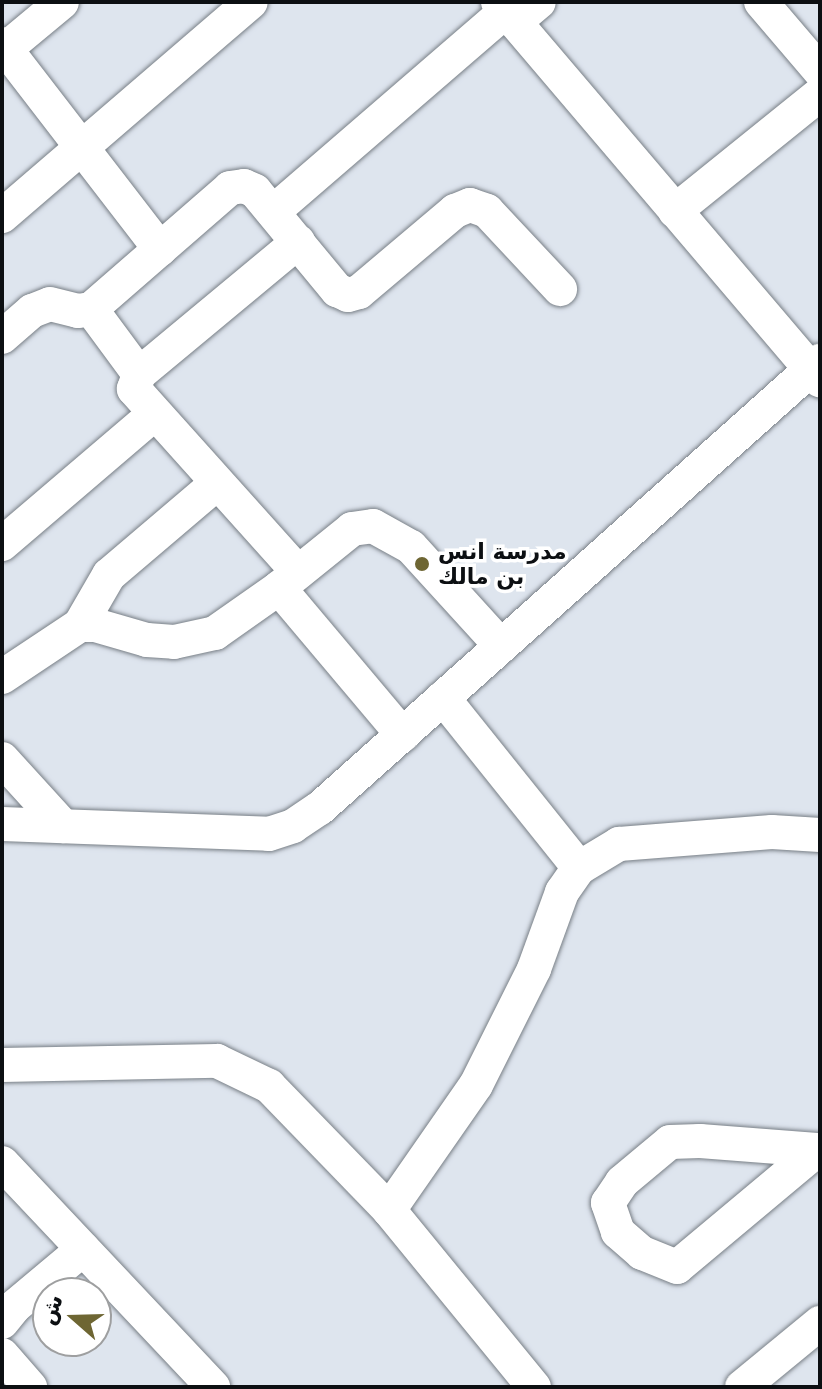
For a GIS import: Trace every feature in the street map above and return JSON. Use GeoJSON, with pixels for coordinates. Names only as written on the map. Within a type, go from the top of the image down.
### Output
{"type":"FeatureCollection","features":[{"type":"Feature","properties":{"kind":"street"},"geometry":{"type":"LineString","coordinates":[[62,2],[3,48],[160,249]]}},
{"type":"Feature","properties":{"kind":"street"},"geometry":{"type":"LineString","coordinates":[[2,216],[251,2]]}},
{"type":"Feature","properties":{"kind":"street"},"geometry":{"type":"LineString","coordinates":[[761,2],[820,71]]}},
{"type":"Feature","properties":{"kind":"street"},"geometry":{"type":"LineString","coordinates":[[2,824],[269,834],[293,826],[320,808],[816,370],[675,211],[515,9],[273,212]]}},
{"type":"Feature","properties":{"kind":"street"},"geometry":{"type":"LineString","coordinates":[[675,211],[820,94]]}},
{"type":"Feature","properties":{"kind":"street"},"geometry":{"type":"LineString","coordinates":[[2,337],[32,311],[50,304],[78,311],[91,309],[230,188],[244,186],[255,191],[337,290],[348,295],[359,292],[455,211],[470,205],[487,211],[560,289]]}},
{"type":"Feature","properties":{"kind":"street"},"geometry":{"type":"LineString","coordinates":[[298,242],[139,374],[134,389],[217,483],[403,735]]}},
{"type":"Feature","properties":{"kind":"street"},"geometry":{"type":"LineString","coordinates":[[91,309],[139,374]]}},
{"type":"Feature","properties":{"kind":"street"},"geometry":{"type":"LineString","coordinates":[[2,544],[154,414]]}},
{"type":"Feature","properties":{"kind":"street"},"geometry":{"type":"LineString","coordinates":[[2,677],[80,625],[109,575],[217,483]]}},
{"type":"Feature","properties":{"kind":"street"},"geometry":{"type":"LineString","coordinates":[[80,625],[95,625],[147,640],[195,639],[215,633],[352,529],[373,526],[411,547],[501,646]]}},
{"type":"Feature","properties":{"kind":"street"},"geometry":{"type":"LineString","coordinates":[[443,698],[579,868]]}},
{"type":"Feature","properties":{"kind":"street"},"geometry":{"type":"LineString","coordinates":[[2,759],[63,826]]}},
{"type":"Feature","properties":{"kind":"street"},"geometry":{"type":"LineString","coordinates":[[389,1210],[476,1085],[534,969],[562,892],[579,868],[619,844],[772,832],[820,835]]}},
{"type":"Feature","properties":{"kind":"street"},"geometry":{"type":"LineString","coordinates":[[2,1065],[217,1061],[269,1086],[389,1210],[534,1387]]}},
{"type":"Feature","properties":{"kind":"street"},"geometry":{"type":"LineString","coordinates":[[670,1142],[818,1150],[677,1267],[642,1253],[618,1232],[608,1203],[622,1182],[670,1142]]}},
{"type":"Feature","properties":{"kind":"street"},"geometry":{"type":"LineString","coordinates":[[2,1164],[213,1387]]}},
{"type":"Feature","properties":{"kind":"street"},"geometry":{"type":"LineString","coordinates":[[2,1322],[14,1307],[83,1249]]}},
{"type":"Feature","properties":{"kind":"street"},"geometry":{"type":"LineString","coordinates":[[742,1387],[820,1323]]}},
{"type":"Feature","properties":{"kind":"street"},"geometry":{"type":"LineString","coordinates":[[2,1356],[30,1387]]}},
{"type":"Feature","properties":{"kind":"place","name":"مدرسة انس بن مالك"},"geometry":{"type":"Point","coordinates":[422,564]}}]}
